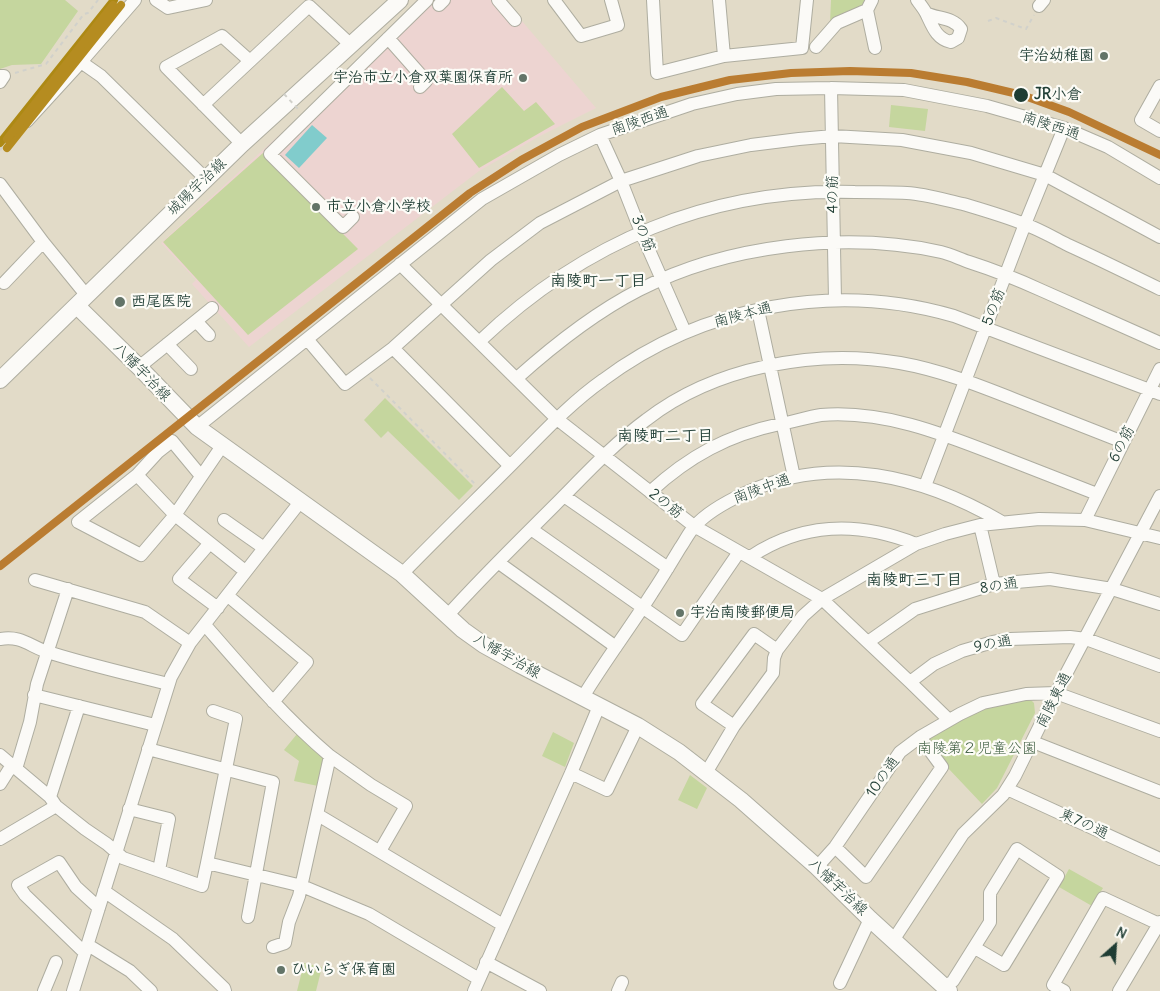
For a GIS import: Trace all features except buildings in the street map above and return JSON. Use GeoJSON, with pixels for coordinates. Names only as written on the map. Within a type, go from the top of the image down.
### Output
{"type":"FeatureCollection","features":[{"type":"Feature","properties":{"kind":"main road","name":"城陽宇治線"},"geometry":{"type":"LineString","coordinates":[[0,380],[242,144],[400,0]]}},
{"type":"Feature","properties":{"kind":"main road","name":"八幡宇治線"},"geometry":{"type":"LineString","coordinates":[[82,301],[139,367],[197,427],[402,574],[463,630],[484,645],[638,726],[679,752],[781,834],[947,989]]}},
{"type":"Feature","properties":{"kind":"street"},"geometry":{"type":"LineString","coordinates":[[26,121],[135,0]]}},
{"type":"Feature","properties":{"kind":"street"},"geometry":{"type":"LineString","coordinates":[[156,0],[168,8],[206,0]]}},
{"type":"Feature","properties":{"kind":"street"},"geometry":{"type":"LineString","coordinates":[[498,0],[514,20]]}},
{"type":"Feature","properties":{"kind":"street"},"geometry":{"type":"LineString","coordinates":[[554,0],[582,36],[618,25],[611,0]]}},
{"type":"Feature","properties":{"kind":"street"},"geometry":{"type":"LineString","coordinates":[[652,0],[657,73],[724,56],[802,48],[807,0]]}},
{"type":"Feature","properties":{"kind":"street"},"geometry":{"type":"LineString","coordinates":[[719,0],[724,56]]}},
{"type":"Feature","properties":{"kind":"street"},"geometry":{"type":"LineString","coordinates":[[917,0],[926,13]]}},
{"type":"Feature","properties":{"kind":"street"},"geometry":{"type":"LineString","coordinates":[[353,217],[343,227],[270,154],[403,23],[437,2]]}},
{"type":"Feature","properties":{"kind":"street"},"geometry":{"type":"LineString","coordinates":[[816,47],[837,23],[869,5],[875,48]]}},
{"type":"Feature","properties":{"kind":"street"},"geometry":{"type":"LineString","coordinates":[[204,105],[309,6],[351,45]]}},
{"type":"Feature","properties":{"kind":"street"},"geometry":{"type":"LineString","coordinates":[[242,144],[166,67],[222,36],[250,61]]}},
{"type":"Feature","properties":{"kind":"street"},"geometry":{"type":"LineString","coordinates":[[388,38],[426,81],[420,87]]}},
{"type":"Feature","properties":{"kind":"street"},"geometry":{"type":"LineString","coordinates":[[81,62],[101,76],[206,179]]}},
{"type":"Feature","properties":{"kind":"street"},"geometry":{"type":"LineString","coordinates":[[1160,86],[1141,120],[1160,131]]}},
{"type":"Feature","properties":{"kind":"street","name":"4の筋"},"geometry":{"type":"LineString","coordinates":[[831,88],[835,300]]}},
{"type":"Feature","properties":{"kind":"street","name":"南陵西通"},"geometry":{"type":"LineString","coordinates":[[197,427],[482,199],[559,155],[600,135],[667,111],[717,98],[776,89],[904,90],[987,106],[1064,128],[1108,147],[1160,178]]}},
{"type":"Feature","properties":{"kind":"street","name":"5の筋"},"geometry":{"type":"LineString","coordinates":[[925,486],[1025,224],[1064,128]]}},
{"type":"Feature","properties":{"kind":"street","name":"3の筋"},"geometry":{"type":"LineString","coordinates":[[600,135],[685,332]]}},
{"type":"Feature","properties":{"kind":"street"},"geometry":{"type":"LineString","coordinates":[[307,339],[346,384],[393,348],[491,260],[540,223],[621,181],[698,156],[775,141],[833,136],[880,138],[930,144],[971,153],[1045,175],[1160,237]]}},
{"type":"Feature","properties":{"kind":"street"},"geometry":{"type":"LineString","coordinates":[[0,184],[43,242],[82,301]]}},
{"type":"Feature","properties":{"kind":"street"},"geometry":{"type":"LineString","coordinates":[[480,341],[518,307],[558,277],[596,254],[641,232],[691,213],[742,200],[787,194],[833,191],[909,193],[962,204],[1025,224],[1160,289]]}},
{"type":"Feature","properties":{"kind":"street"},"geometry":{"type":"LineString","coordinates":[[4,283],[43,242]]}},
{"type":"Feature","properties":{"kind":"street"},"geometry":{"type":"LineString","coordinates":[[517,378],[558,342],[595,315],[662,279],[716,260],[768,249],[834,242],[889,245],[941,252],[1007,274],[1160,343]]}},
{"type":"Feature","properties":{"kind":"street","name":"2の筋"},"geometry":{"type":"LineString","coordinates":[[400,264],[557,419],[694,526],[822,599],[949,720]]}},
{"type":"Feature","properties":{"kind":"street","name":"南陵本通"},"geometry":{"type":"LineString","coordinates":[[402,574],[557,419],[587,392],[619,368],[685,332],[758,310],[802,302],[835,300],[887,302],[922,307],[954,316],[1155,392]]}},
{"type":"Feature","properties":{"kind":"street"},"geometry":{"type":"LineString","coordinates":[[139,367],[212,308]]}},
{"type":"Feature","properties":{"kind":"street"},"geometry":{"type":"LineString","coordinates":[[758,310],[794,477]]}},
{"type":"Feature","properties":{"kind":"street"},"geometry":{"type":"LineString","coordinates":[[196,321],[209,335]]}},
{"type":"Feature","properties":{"kind":"street"},"geometry":{"type":"LineString","coordinates":[[167,344],[191,369]]}},
{"type":"Feature","properties":{"kind":"street"},"geometry":{"type":"LineString","coordinates":[[393,348],[510,466]]}},
{"type":"Feature","properties":{"kind":"street"},"geometry":{"type":"LineString","coordinates":[[447,616],[604,455],[646,419],[673,402],[707,386],[770,365],[827,358],[864,359],[902,364],[966,380],[1122,442]]}},
{"type":"Feature","properties":{"kind":"street","name":"6の筋"},"geometry":{"type":"LineString","coordinates":[[1085,520],[1122,442],[1155,392],[1160,369]]}},
{"type":"Feature","properties":{"kind":"street"},"geometry":{"type":"LineString","coordinates":[[650,492],[672,472],[711,448],[744,434],[820,416],[861,416],[894,421],[944,434],[1097,494]]}},
{"type":"Feature","properties":{"kind":"street"},"geometry":{"type":"LineString","coordinates":[[201,476],[172,441],[158,452],[137,475],[78,522],[141,555],[175,516],[222,446]]}},
{"type":"Feature","properties":{"kind":"street","name":"南陵中通"},"geometry":{"type":"LineString","coordinates":[[583,698],[643,608],[694,526],[738,496],[753,489],[794,477],[825,473],[858,472],[887,476],[925,486],[977,507],[1002,522]]}},
{"type":"Feature","properties":{"kind":"street"},"geometry":{"type":"LineString","coordinates":[[137,475],[175,516],[245,572]]}},
{"type":"Feature","properties":{"kind":"street"},"geometry":{"type":"LineString","coordinates":[[564,496],[668,568]]}},
{"type":"Feature","properties":{"kind":"street","name":"南陵東通"},"geometry":{"type":"LineString","coordinates":[[894,940],[963,834],[1007,789],[1160,496]]}},
{"type":"Feature","properties":{"kind":"street"},"geometry":{"type":"LineString","coordinates":[[73,991],[168,684],[190,643],[300,502]]}},
{"type":"Feature","properties":{"kind":"street"},"geometry":{"type":"LineString","coordinates":[[706,773],[734,726],[773,673],[774,658],[777,650],[803,616],[822,599],[916,544],[980,525],[1039,519],[1085,520],[1142,532],[1160,538]]}},
{"type":"Feature","properties":{"kind":"street"},"geometry":{"type":"LineString","coordinates":[[224,520],[264,548]]}},
{"type":"Feature","properties":{"kind":"street"},"geometry":{"type":"LineString","coordinates":[[980,525],[994,584]]}},
{"type":"Feature","properties":{"kind":"street"},"geometry":{"type":"LineString","coordinates":[[531,529],[682,635],[745,555],[793,535],[845,528],[898,537],[916,544]]}},
{"type":"Feature","properties":{"kind":"street"},"geometry":{"type":"LineString","coordinates":[[209,544],[179,579],[218,608]]}},
{"type":"Feature","properties":{"kind":"street"},"geometry":{"type":"LineString","coordinates":[[498,563],[616,647]]}},
{"type":"Feature","properties":{"kind":"street","name":"8の通"},"geometry":{"type":"LineString","coordinates":[[868,642],[915,609],[994,584],[1050,579],[1112,589],[1160,604]]}},
{"type":"Feature","properties":{"kind":"street"},"geometry":{"type":"LineString","coordinates":[[35,580],[145,612],[190,643]]}},
{"type":"Feature","properties":{"kind":"street"},"geometry":{"type":"LineString","coordinates":[[0,784],[14,767],[30,722],[34,695],[68,590]]}},
{"type":"Feature","properties":{"kind":"street"},"geometry":{"type":"LineString","coordinates":[[228,596],[308,662],[273,702]]}},
{"type":"Feature","properties":{"kind":"street"},"geometry":{"type":"LineString","coordinates":[[205,625],[304,734],[330,756],[371,785],[406,806],[380,851]]}},
{"type":"Feature","properties":{"kind":"street"},"geometry":{"type":"LineString","coordinates":[[734,726],[702,704],[754,634],[777,650]]}},
{"type":"Feature","properties":{"kind":"street"},"geometry":{"type":"LineString","coordinates":[[0,639],[11,637],[26,641],[48,653],[168,684]]}},
{"type":"Feature","properties":{"kind":"street","name":"9の通"},"geometry":{"type":"LineString","coordinates":[[910,682],[947,657],[969,648],[993,642],[1037,637],[1086,639],[1160,666]]}},
{"type":"Feature","properties":{"kind":"street"},"geometry":{"type":"LineString","coordinates":[[1056,693],[1160,730]]}},
{"type":"Feature","properties":{"kind":"street","name":"10の通"},"geometry":{"type":"LineString","coordinates":[[818,867],[835,847],[900,752],[920,737],[971,708],[996,699],[1026,694],[1056,693]]}},
{"type":"Feature","properties":{"kind":"street"},"geometry":{"type":"LineString","coordinates":[[34,695],[155,725]]}},
{"type":"Feature","properties":{"kind":"street"},"geometry":{"type":"LineString","coordinates":[[0,839],[53,802],[79,706]]}},
{"type":"Feature","properties":{"kind":"street"},"geometry":{"type":"LineString","coordinates":[[207,864],[302,886],[369,914],[476,985],[599,706]]}},
{"type":"Feature","properties":{"kind":"street"},"geometry":{"type":"LineString","coordinates":[[0,755],[53,802],[123,858],[202,886],[236,719],[213,712]]}},
{"type":"Feature","properties":{"kind":"street"},"geometry":{"type":"LineString","coordinates":[[571,773],[607,790],[638,726]]}},
{"type":"Feature","properties":{"kind":"street"},"geometry":{"type":"LineString","coordinates":[[835,847],[866,877],[942,767],[920,737]]}},
{"type":"Feature","properties":{"kind":"street"},"geometry":{"type":"LineString","coordinates":[[1033,742],[1160,792]]}},
{"type":"Feature","properties":{"kind":"street"},"geometry":{"type":"LineString","coordinates":[[148,749],[273,782],[248,917]]}},
{"type":"Feature","properties":{"kind":"street"},"geometry":{"type":"LineString","coordinates":[[273,947],[285,943],[289,922],[300,896],[330,756]]}},
{"type":"Feature","properties":{"kind":"street","name":"東7の通"},"geometry":{"type":"LineString","coordinates":[[1007,789],[1160,859]]}},
{"type":"Feature","properties":{"kind":"street"},"geometry":{"type":"LineString","coordinates":[[128,809],[169,819],[159,870]]}},
{"type":"Feature","properties":{"kind":"street"},"geometry":{"type":"LineString","coordinates":[[318,815],[503,925]]}},
{"type":"Feature","properties":{"kind":"street"},"geometry":{"type":"LineString","coordinates":[[947,989],[976,948],[990,922],[990,893],[1017,849],[1058,876],[1004,965],[976,948]]}},
{"type":"Feature","properties":{"kind":"street"},"geometry":{"type":"LineString","coordinates":[[99,908],[76,887],[59,862],[18,885],[25,895],[87,949],[130,971],[151,991]]}},
{"type":"Feature","properties":{"kind":"street"},"geometry":{"type":"LineString","coordinates":[[104,891],[173,939],[225,991]]}},
{"type":"Feature","properties":{"kind":"street"},"geometry":{"type":"LineString","coordinates":[[1064,991],[1053,985],[1103,898],[1159,923],[1120,991]]}},
{"type":"Feature","properties":{"kind":"street"},"geometry":{"type":"LineString","coordinates":[[840,983],[870,918]]}},
{"type":"Feature","properties":{"kind":"street"},"geometry":{"type":"LineString","coordinates":[[49,990],[56,962]]}},
{"type":"Feature","properties":{"kind":"street"},"geometry":{"type":"LineString","coordinates":[[486,962],[540,991]]}},
{"type":"Feature","properties":{"kind":"path"},"geometry":{"type":"LineString","coordinates":[[1,78],[46,64],[84,14],[88,13],[98,0]]}},
{"type":"Feature","properties":{"kind":"path"},"geometry":{"type":"LineString","coordinates":[[988,21],[996,18],[1026,29],[1042,3]]}},
{"type":"Feature","properties":{"kind":"path"},"geometry":{"type":"LineString","coordinates":[[284,94],[300,111]]}},
{"type":"Feature","properties":{"kind":"path"},"geometry":{"type":"LineString","coordinates":[[0,150],[26,121]]}},
{"type":"Feature","properties":{"kind":"path"},"geometry":{"type":"LineString","coordinates":[[363,371],[482,493]]}},
{"type":"Feature","properties":{"kind":"shaded area","name":"市立小倉小学校"},"geometry":{"type":"Polygon","coordinates":[[[435,0],[504,0],[596,108],[538,137],[479,171],[249,347],[192,284],[196,280],[161,243],[299,117],[400,20],[420,15],[435,0]]]}},
{"type":"Feature","properties":{"kind":"green space"},"geometry":{"type":"Polygon","coordinates":[[[0,0],[65,0],[78,11],[41,64],[12,65],[0,69],[0,0]]]}},
{"type":"Feature","properties":{"kind":"green space"},"geometry":{"type":"Polygon","coordinates":[[[831,0],[867,0],[865,8],[830,23],[831,0]]]}},
{"type":"Feature","properties":{"kind":"green space"},"geometry":{"type":"Polygon","coordinates":[[[502,87],[524,111],[536,102],[555,124],[479,168],[452,134],[502,87]]]}},
{"type":"Feature","properties":{"kind":"green space"},"geometry":{"type":"Polygon","coordinates":[[[891,105],[928,109],[925,131],[889,127],[891,105]]]}},
{"type":"Feature","properties":{"kind":"green space"},"geometry":{"type":"Polygon","coordinates":[[[263,153],[358,249],[248,335],[163,242],[263,153]]]}},
{"type":"Feature","properties":{"kind":"green space"},"geometry":{"type":"Polygon","coordinates":[[[385,398],[473,486],[459,500],[388,431],[381,438],[364,420],[385,398]]]}},
{"type":"Feature","properties":{"kind":"green space","name":"南陵第２児童公園"},"geometry":{"type":"Polygon","coordinates":[[[1029,698],[1034,703],[1035,713],[997,788],[982,804],[947,767],[929,740],[932,735],[973,713],[1003,702],[1029,698]]]}},
{"type":"Feature","properties":{"kind":"green space"},"geometry":{"type":"Polygon","coordinates":[[[553,732],[574,743],[565,767],[542,756],[553,732]]]}},
{"type":"Feature","properties":{"kind":"green space"},"geometry":{"type":"Polygon","coordinates":[[[297,734],[324,757],[318,786],[294,781],[299,761],[284,750],[297,734]]]}},
{"type":"Feature","properties":{"kind":"green space"},"geometry":{"type":"Polygon","coordinates":[[[690,775],[707,788],[697,809],[678,800],[690,775]]]}},
{"type":"Feature","properties":{"kind":"green space"},"geometry":{"type":"Polygon","coordinates":[[[1069,869],[1103,888],[1092,906],[1059,887],[1069,869]]]}},
{"type":"Feature","properties":{"kind":"green space"},"geometry":{"type":"Polygon","coordinates":[[[304,963],[322,967],[316,991],[297,991],[304,963]]]}},
{"type":"Feature","properties":{"kind":"water"},"geometry":{"type":"Polygon","coordinates":[[[312,125],[327,138],[299,168],[285,155],[312,125]]]}},
{"type":"Feature","properties":{"kind":"transit line"},"geometry":{"type":"LineString","coordinates":[[0,143],[114,0]]}},
{"type":"Feature","properties":{"kind":"transit line"},"geometry":{"type":"LineString","coordinates":[[7,139],[113,5]]}},
{"type":"Feature","properties":{"kind":"transit line"},"geometry":{"type":"LineString","coordinates":[[7,148],[121,5]]}},
{"type":"Feature","properties":{"kind":"transit line"},"geometry":{"type":"LineString","coordinates":[[0,566],[470,193],[521,160],[582,127],[661,97],[730,80],[791,73],[850,71],[911,73],[967,82],[1022,95],[1069,112],[1160,155]]}},
{"type":"Feature","properties":{"kind":"place","name":"宇治幼稚園"},"geometry":{"type":"Point","coordinates":[1104,56]}},
{"type":"Feature","properties":{"kind":"place","name":"宇治市立小倉双葉園保育所"},"geometry":{"type":"Point","coordinates":[523,78]}},
{"type":"Feature","properties":{"kind":"place","name":"JR小倉"},"geometry":{"type":"Point","coordinates":[1021,95]}},
{"type":"Feature","properties":{"kind":"place","name":"市立小倉小学校"},"geometry":{"type":"Point","coordinates":[316,207]}},
{"type":"Feature","properties":{"kind":"place","name":"西尾医院"},"geometry":{"type":"Point","coordinates":[120,302]}},
{"type":"Feature","properties":{"kind":"place","name":"宇治南陵郵便局"},"geometry":{"type":"Point","coordinates":[680,613]}},
{"type":"Feature","properties":{"kind":"place","name":"ひいらぎ保育園"},"geometry":{"type":"Point","coordinates":[281,970]}},
{"type":"Feature","properties":{"kind":"district","name":"南陵町一丁目"},"geometry":{"type":"Point","coordinates":[598,281]}},
{"type":"Feature","properties":{"kind":"district","name":"南陵町二丁目"},"geometry":{"type":"Point","coordinates":[665,436]}},
{"type":"Feature","properties":{"kind":"district","name":"南陵町三丁目"},"geometry":{"type":"Point","coordinates":[914,580]}}]}
